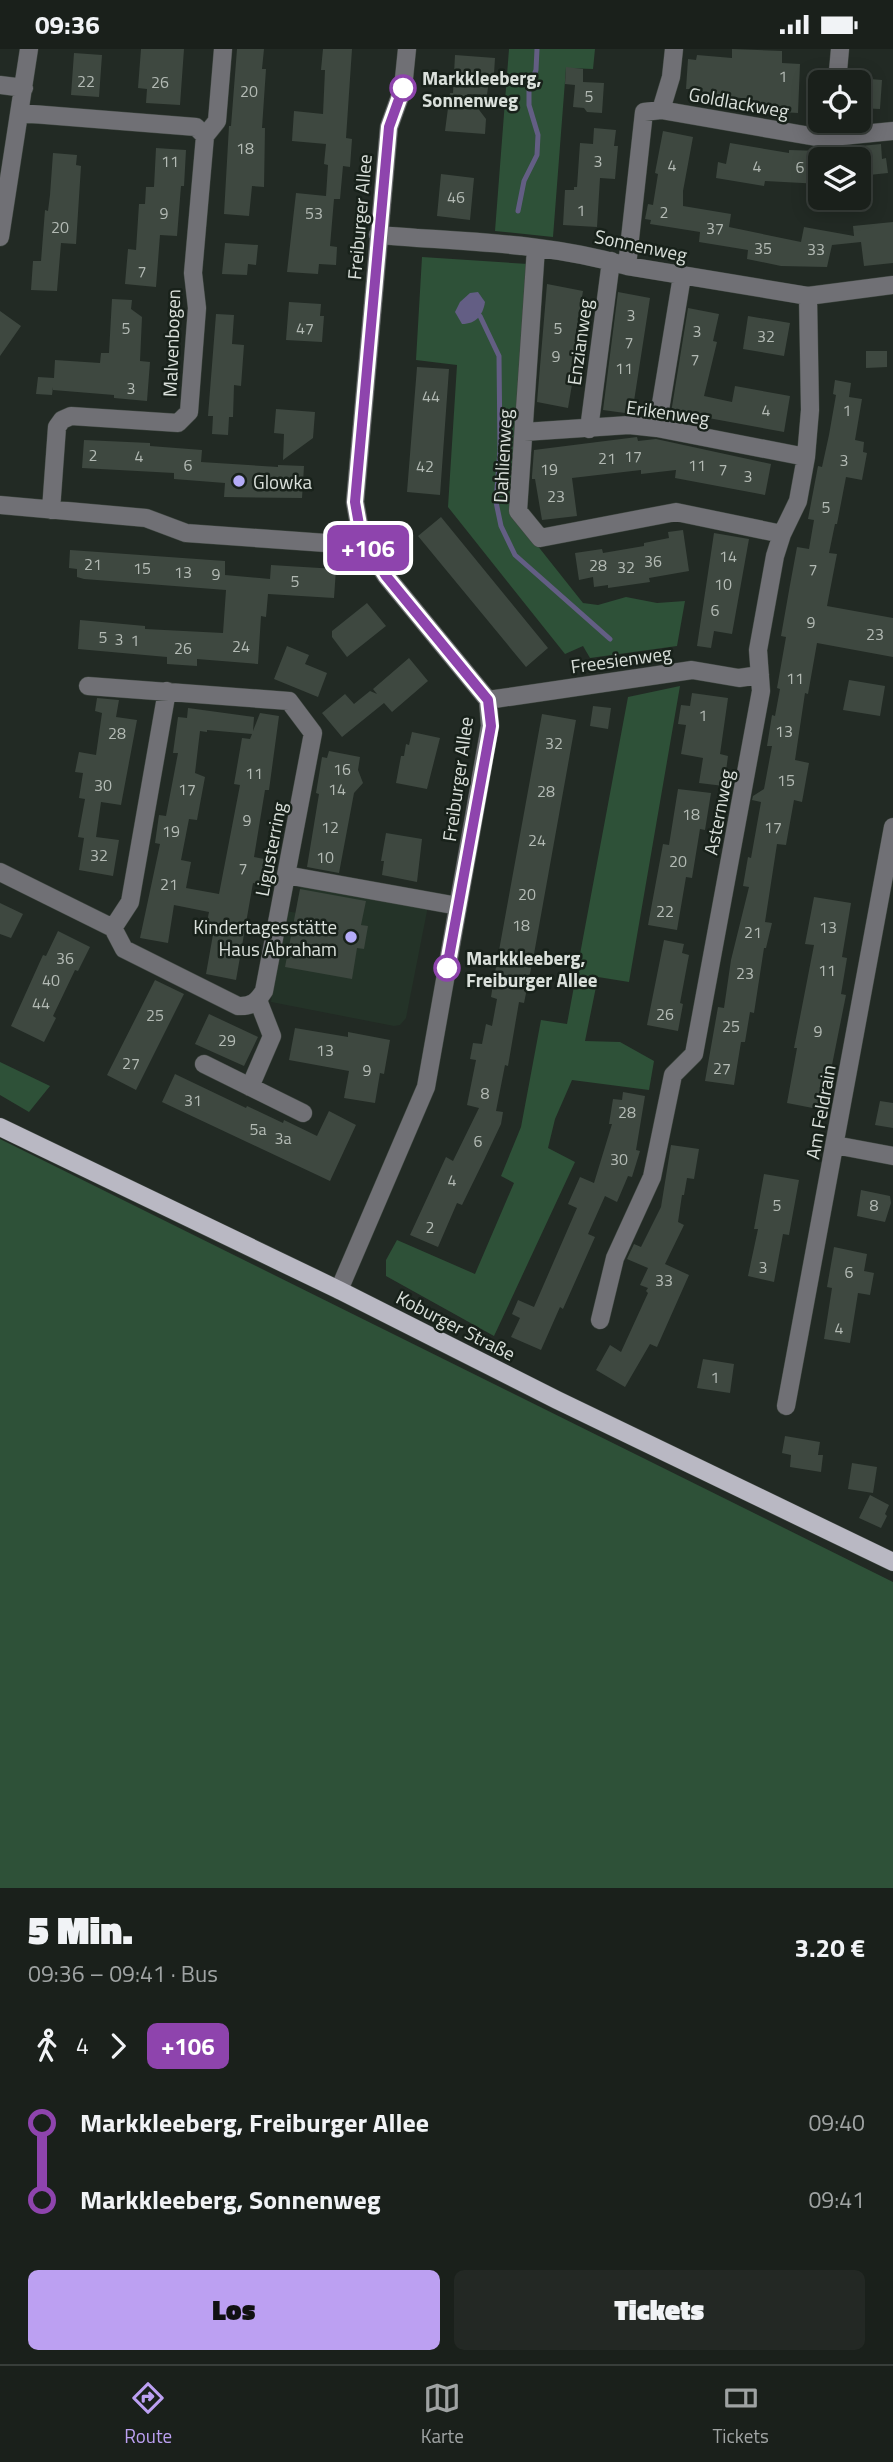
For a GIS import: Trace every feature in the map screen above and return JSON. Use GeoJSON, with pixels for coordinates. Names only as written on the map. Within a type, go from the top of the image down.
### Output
{"type":"FeatureCollection","features":[{"type":"Feature","properties":{"kind":"main road","name":"Koburger Straße"},"geometry":{"type":"LineString","coordinates":[[0,1127],[340,1290],[557,1400],[893,1562]]}},
{"type":"Feature","properties":{"kind":"street"},"geometry":{"type":"LineString","coordinates":[[0,237],[29,49]]}},
{"type":"Feature","properties":{"kind":"street","name":"Malvenbogen"},"geometry":{"type":"LineString","coordinates":[[51,510],[57,427],[62,419],[71,416],[178,423],[188,412],[197,308],[193,273],[205,136],[217,121],[223,49]]}},
{"type":"Feature","properties":{"kind":"street","name":"Freiburger Allee"},"geometry":{"type":"LineString","coordinates":[[340,1290],[426,1087],[491,726],[488,700],[386,576],[361,536],[355,502],[389,127],[403,88],[407,49]]}},
{"type":"Feature","properties":{"kind":"street"},"geometry":{"type":"LineString","coordinates":[[661,110],[671,77],[674,49]]}},
{"type":"Feature","properties":{"kind":"street"},"geometry":{"type":"LineString","coordinates":[[838,70],[840,49]]}},
{"type":"Feature","properties":{"kind":"street"},"geometry":{"type":"LineString","coordinates":[[0,85],[23,88]]}},
{"type":"Feature","properties":{"kind":"street","name":"Goldlackweg"},"geometry":{"type":"LineString","coordinates":[[661,110],[822,138],[828,133]]}},
{"type":"Feature","properties":{"kind":"street","name":"Enzianweg"},"geometry":{"type":"LineString","coordinates":[[589,429],[644,112],[661,110]]}},
{"type":"Feature","properties":{"kind":"street"},"geometry":{"type":"LineString","coordinates":[[20,113],[196,127],[205,136]]}},
{"type":"Feature","properties":{"kind":"street","name":"Goldlackweg"},"geometry":{"type":"LineString","coordinates":[[871,130],[893,131]]}},
{"type":"Feature","properties":{"kind":"street","name":"Sonnenweg"},"geometry":{"type":"LineString","coordinates":[[378,235],[536,248],[597,257],[682,276],[808,296],[893,285]]}},
{"type":"Feature","properties":{"kind":"street","name":"Dahlienweg"},"geometry":{"type":"LineString","coordinates":[[536,248],[518,511],[540,538],[676,512],[782,534]]}},
{"type":"Feature","properties":{"kind":"street"},"geometry":{"type":"LineString","coordinates":[[657,428],[682,276]]}},
{"type":"Feature","properties":{"kind":"street","name":"Asternweg"},"geometry":{"type":"LineString","coordinates":[[600,1320],[615,1258],[652,1177],[673,1075],[694,1054],[761,691],[758,650],[775,556],[798,501],[806,457],[810,410],[808,296]]}},
{"type":"Feature","properties":{"kind":"street","name":"Erikenweg"},"geometry":{"type":"LineString","coordinates":[[524,432],[629,425],[806,457]]}},
{"type":"Feature","properties":{"kind":"street"},"geometry":{"type":"LineString","coordinates":[[0,505],[146,518],[186,533],[340,544],[361,536]]}},
{"type":"Feature","properties":{"kind":"street","name":"Freesienweg"},"geometry":{"type":"LineString","coordinates":[[488,700],[692,670],[739,678],[760,675]]}},
{"type":"Feature","properties":{"kind":"street","name":"Ligusterring"},"geometry":{"type":"LineString","coordinates":[[88,686],[289,701],[313,733],[264,991],[258,1000]]}},
{"type":"Feature","properties":{"kind":"street"},"geometry":{"type":"LineString","coordinates":[[113,928],[130,902],[167,691]]}},
{"type":"Feature","properties":{"kind":"street","name":"Am Feldrain"},"geometry":{"type":"LineString","coordinates":[[786,1406],[893,827]]}},
{"type":"Feature","properties":{"kind":"street"},"geometry":{"type":"LineString","coordinates":[[0,872],[113,928],[124,949],[238,1006],[248,1007],[258,1000],[272,1036],[250,1087]]}},
{"type":"Feature","properties":{"kind":"street"},"geometry":{"type":"LineString","coordinates":[[286,876],[458,906]]}},
{"type":"Feature","properties":{"kind":"street"},"geometry":{"type":"LineString","coordinates":[[204,1064],[303,1112]]}},
{"type":"Feature","properties":{"kind":"street"},"geometry":{"type":"LineString","coordinates":[[835,1145],[893,1156]]}},
{"type":"Feature","properties":{"kind":"shaded area"},"geometry":{"type":"Polygon","coordinates":[[[478,292],[485,302],[483,311],[475,320],[462,324],[455,312],[460,302],[470,293],[478,292]]]}},
{"type":"Feature","properties":{"kind":"shaded area","name":"Kindertagesstätte Haus Abraham"},"geometry":{"type":"Polygon","coordinates":[[[303,874],[430,896],[406,1018],[400,1025],[271,1002],[285,911],[298,913],[303,874]]]}},
{"type":"Feature","properties":{"kind":"green space"},"geometry":{"type":"Polygon","coordinates":[[[509,49],[595,49],[593,69],[566,68],[553,237],[495,231],[509,49]]]}},
{"type":"Feature","properties":{"kind":"green space"},"geometry":{"type":"Polygon","coordinates":[[[422,257],[528,264],[510,511],[583,603],[598,605],[626,597],[657,603],[685,601],[677,646],[590,658],[583,646],[565,654],[448,507],[457,365],[416,360],[422,257]]]}},
{"type":"Feature","properties":{"kind":"green space"},"geometry":{"type":"Polygon","coordinates":[[[680,686],[629,982],[598,977],[585,1041],[620,1042],[654,1061],[649,1090],[572,1080],[555,1119],[548,1148],[575,1162],[494,1336],[386,1276],[386,1260],[397,1240],[475,1274],[514,1183],[501,1176],[521,1127],[541,1020],[567,1024],[628,697],[680,686]]]}},
{"type":"Feature","properties":{"kind":"green space"},"geometry":{"type":"Polygon","coordinates":[[[0,1062],[50,1086],[29,1112],[0,1095],[0,1062]]]}},
{"type":"Feature","properties":{"kind":"green space"},"geometry":{"type":"Polygon","coordinates":[[[0,1139],[893,1582],[893,1888],[0,1888],[0,1139]]]}},
{"type":"Feature","properties":{"kind":"building"},"geometry":{"type":"Polygon","coordinates":[[[141,49],[184,49],[180,105],[146,103],[147,89],[138,88],[141,49]]]}},
{"type":"Feature","properties":{"kind":"building"},"geometry":{"type":"Polygon","coordinates":[[[237,49],[264,49],[262,69],[266,69],[262,128],[265,128],[264,187],[252,186],[249,216],[224,214],[237,49]]]}},
{"type":"Feature","properties":{"kind":"building"},"geometry":{"type":"Polygon","coordinates":[[[323,49],[352,49],[346,138],[352,139],[350,167],[343,166],[340,199],[334,199],[330,246],[337,247],[336,265],[319,264],[318,274],[287,272],[296,193],[326,196],[326,144],[292,141],[294,111],[323,114],[323,49]]]}},
{"type":"Feature","properties":{"kind":"building"},"geometry":{"type":"Polygon","coordinates":[[[732,49],[782,51],[782,63],[800,64],[798,113],[765,111],[765,104],[752,103],[752,99],[690,97],[691,89],[686,89],[688,59],[696,60],[697,55],[732,58],[732,49]]]}},
{"type":"Feature","properties":{"kind":"building"},"geometry":{"type":"Polygon","coordinates":[[[74,53],[102,55],[99,97],[71,95],[74,53]]]}},
{"type":"Feature","properties":{"kind":"building"},"geometry":{"type":"Polygon","coordinates":[[[455,55],[495,58],[494,74],[489,79],[487,95],[467,94],[486,119],[485,134],[445,131],[450,93],[453,93],[455,55]]]}},
{"type":"Feature","properties":{"kind":"building"},"geometry":{"type":"Polygon","coordinates":[[[566,67],[583,69],[583,82],[604,83],[602,113],[573,107],[575,85],[565,84],[566,67]]]}},
{"type":"Feature","properties":{"kind":"building"},"geometry":{"type":"Polygon","coordinates":[[[871,79],[882,80],[880,109],[871,109],[871,79]]]}},
{"type":"Feature","properties":{"kind":"building"},"geometry":{"type":"Polygon","coordinates":[[[594,128],[616,130],[614,146],[618,146],[615,179],[600,178],[597,227],[563,225],[565,190],[574,190],[574,187],[577,187],[580,143],[593,144],[594,128]]]}},
{"type":"Feature","properties":{"kind":"building"},"geometry":{"type":"Polygon","coordinates":[[[663,131],[693,137],[683,191],[683,206],[731,214],[729,227],[801,242],[804,227],[854,236],[853,226],[893,222],[893,263],[864,266],[861,242],[832,245],[827,267],[781,266],[747,259],[748,250],[699,242],[700,232],[650,224],[651,220],[645,219],[648,204],[653,205],[658,174],[655,173],[663,131]]]}},
{"type":"Feature","properties":{"kind":"building"},"geometry":{"type":"Polygon","coordinates":[[[730,143],[789,153],[789,150],[808,151],[808,183],[765,181],[764,186],[716,178],[718,162],[726,164],[730,143]]]}},
{"type":"Feature","properties":{"kind":"building"},"geometry":{"type":"Polygon","coordinates":[[[881,144],[882,159],[886,158],[888,173],[871,175],[871,147],[850,147],[881,144]]]}},
{"type":"Feature","properties":{"kind":"building"},"geometry":{"type":"Polygon","coordinates":[[[156,148],[186,150],[177,236],[160,235],[156,287],[125,284],[128,249],[136,250],[139,204],[145,204],[146,187],[154,187],[156,148]]]}},
{"type":"Feature","properties":{"kind":"building"},"geometry":{"type":"Polygon","coordinates":[[[53,153],[77,155],[76,165],[81,166],[76,244],[61,243],[57,291],[31,290],[33,261],[41,261],[53,153]]]}},
{"type":"Feature","properties":{"kind":"building"},"geometry":{"type":"Polygon","coordinates":[[[441,174],[474,178],[470,220],[437,216],[441,174]]]}},
{"type":"Feature","properties":{"kind":"building"},"geometry":{"type":"Polygon","coordinates":[[[225,243],[258,245],[256,265],[248,264],[247,275],[222,274],[225,243]]]}},
{"type":"Feature","properties":{"kind":"building"},"geometry":{"type":"Polygon","coordinates":[[[547,284],[583,291],[568,408],[537,402],[547,284]]]}},
{"type":"Feature","properties":{"kind":"building"},"geometry":{"type":"Polygon","coordinates":[[[618,292],[650,298],[632,414],[603,410],[618,292]]]}},
{"type":"Feature","properties":{"kind":"building"},"geometry":{"type":"Polygon","coordinates":[[[112,299],[132,300],[131,309],[142,317],[140,361],[150,362],[147,401],[114,398],[114,395],[53,390],[53,387],[52,395],[36,394],[38,377],[54,378],[55,360],[100,363],[101,353],[109,353],[112,299]]]}},
{"type":"Feature","properties":{"kind":"building"},"geometry":{"type":"Polygon","coordinates":[[[289,302],[321,304],[320,316],[324,316],[322,342],[286,340],[289,302]]]}},
{"type":"Feature","properties":{"kind":"building"},"geometry":{"type":"Polygon","coordinates":[[[688,308],[719,314],[713,341],[717,342],[704,396],[732,402],[735,386],[790,396],[784,432],[703,417],[702,425],[670,419],[688,308]]]}},
{"type":"Feature","properties":{"kind":"building"},"geometry":{"type":"Polygon","coordinates":[[[0,311],[21,326],[0,356],[0,311]]]}},
{"type":"Feature","properties":{"kind":"building"},"geometry":{"type":"Polygon","coordinates":[[[216,314],[234,315],[232,344],[244,345],[241,386],[234,385],[233,417],[229,417],[228,435],[212,434],[213,416],[208,416],[216,314]]]}},
{"type":"Feature","properties":{"kind":"building"},"geometry":{"type":"Polygon","coordinates":[[[748,316],[790,323],[784,356],[743,349],[748,316]]]}},
{"type":"Feature","properties":{"kind":"building"},"geometry":{"type":"Polygon","coordinates":[[[866,351],[887,351],[887,367],[866,368],[866,351]]]}},
{"type":"Feature","properties":{"kind":"building"},"geometry":{"type":"Polygon","coordinates":[[[417,367],[449,369],[440,495],[407,492],[417,367]]]}},
{"type":"Feature","properties":{"kind":"building"},"geometry":{"type":"Polygon","coordinates":[[[835,380],[851,383],[849,397],[862,399],[855,440],[864,442],[863,452],[867,453],[862,480],[846,477],[829,553],[837,554],[827,606],[893,618],[893,657],[817,643],[808,694],[805,693],[795,760],[809,763],[802,802],[794,800],[786,845],[777,844],[765,922],[772,923],[764,948],[754,1013],[750,1012],[745,1042],[741,1042],[734,1085],[705,1081],[718,1007],[724,1008],[731,960],[749,887],[743,886],[761,802],[752,800],[753,796],[764,789],[772,746],[767,746],[780,689],[777,688],[786,637],[781,636],[797,547],[809,549],[814,520],[808,519],[818,466],[822,467],[829,435],[836,395],[833,394],[835,380]]]}},
{"type":"Feature","properties":{"kind":"building"},"geometry":{"type":"Polygon","coordinates":[[[276,409],[315,412],[313,438],[283,460],[284,434],[274,433],[276,409]]]}},
{"type":"Feature","properties":{"kind":"building"},"geometry":{"type":"Polygon","coordinates":[[[637,437],[638,441],[656,439],[771,464],[765,495],[675,478],[676,470],[641,474],[641,470],[572,478],[577,516],[542,520],[535,479],[532,479],[534,450],[637,437]]]}},
{"type":"Feature","properties":{"kind":"building"},"geometry":{"type":"Polygon","coordinates":[[[84,440],[150,443],[150,446],[202,450],[201,462],[304,466],[302,498],[224,497],[225,483],[174,479],[174,473],[82,468],[84,440]]]}},
{"type":"Feature","properties":{"kind":"building"},"geometry":{"type":"Polygon","coordinates":[[[441,517],[548,648],[526,667],[418,536],[441,517]]]}},
{"type":"Feature","properties":{"kind":"building"},"geometry":{"type":"Polygon","coordinates":[[[683,530],[689,571],[649,578],[650,582],[608,588],[608,585],[594,587],[593,577],[579,580],[575,553],[602,549],[603,553],[644,546],[644,543],[669,538],[668,532],[683,530]]]}},
{"type":"Feature","properties":{"kind":"building"},"geometry":{"type":"Polygon","coordinates":[[[714,533],[749,539],[732,634],[714,631],[711,648],[697,646],[714,533]]]}},
{"type":"Feature","properties":{"kind":"building"},"geometry":{"type":"Polygon","coordinates":[[[70,550],[225,561],[225,575],[270,579],[271,565],[336,569],[334,598],[268,594],[266,617],[261,616],[258,664],[197,659],[197,666],[167,664],[167,657],[78,649],[80,620],[145,626],[145,629],[223,633],[226,590],[84,579],[77,577],[77,569],[69,568],[70,550]]]}},
{"type":"Feature","properties":{"kind":"building"},"geometry":{"type":"Polygon","coordinates":[[[367,603],[386,626],[347,657],[332,637],[332,631],[367,603]]]}},
{"type":"Feature","properties":{"kind":"building"},"geometry":{"type":"Polygon","coordinates":[[[287,646],[309,655],[305,664],[327,673],[318,697],[274,679],[287,646]]]}},
{"type":"Feature","properties":{"kind":"building"},"geometry":{"type":"Polygon","coordinates":[[[409,658],[428,681],[392,712],[384,703],[342,737],[322,713],[345,694],[354,704],[370,691],[377,694],[373,689],[409,658]]]}},
{"type":"Feature","properties":{"kind":"building"},"geometry":{"type":"Polygon","coordinates":[[[849,680],[885,686],[880,716],[843,710],[849,680]]]}},
{"type":"Feature","properties":{"kind":"building"},"geometry":{"type":"Polygon","coordinates":[[[692,693],[728,698],[720,754],[728,756],[724,786],[699,783],[703,758],[681,754],[686,725],[678,724],[681,705],[690,706],[692,693]]]}},
{"type":"Feature","properties":{"kind":"building"},"geometry":{"type":"Polygon","coordinates":[[[97,698],[119,700],[116,717],[137,720],[121,805],[101,802],[96,837],[119,840],[113,876],[79,870],[84,838],[78,837],[85,799],[79,798],[83,773],[75,772],[79,752],[96,755],[102,713],[95,711],[97,698]]]}},
{"type":"Feature","properties":{"kind":"building"},"geometry":{"type":"Polygon","coordinates":[[[593,706],[611,708],[608,729],[590,726],[593,706]]]}},
{"type":"Feature","properties":{"kind":"building"},"geometry":{"type":"Polygon","coordinates":[[[188,708],[254,717],[253,731],[260,713],[279,716],[269,790],[265,790],[254,857],[264,859],[260,884],[253,883],[236,980],[206,974],[214,929],[206,927],[209,912],[174,905],[168,943],[140,938],[160,844],[155,843],[159,815],[166,816],[178,753],[173,753],[178,717],[187,718],[188,708]],[[200,731],[195,773],[205,777],[197,820],[189,819],[181,860],[191,862],[186,888],[219,894],[240,785],[234,784],[242,738],[250,739],[252,734],[200,731]]]}},
{"type":"Feature","properties":{"kind":"building"},"geometry":{"type":"Polygon","coordinates":[[[542,714],[576,720],[524,1003],[519,1002],[508,1066],[505,1065],[496,1111],[503,1112],[501,1124],[462,1205],[457,1203],[438,1247],[410,1235],[446,1157],[453,1161],[479,1108],[467,1105],[476,1060],[470,1059],[473,1043],[482,1044],[486,1024],[492,1026],[497,999],[491,997],[494,978],[542,714]]]}},
{"type":"Feature","properties":{"kind":"building"},"geometry":{"type":"Polygon","coordinates":[[[412,732],[440,738],[427,789],[396,783],[401,756],[404,756],[412,732]]]}},
{"type":"Feature","properties":{"kind":"building"},"geometry":{"type":"Polygon","coordinates":[[[329,751],[360,757],[358,770],[363,783],[354,793],[339,873],[307,867],[322,757],[327,758],[329,751]]]}},
{"type":"Feature","properties":{"kind":"building"},"geometry":{"type":"Polygon","coordinates":[[[678,789],[711,793],[705,830],[700,829],[692,878],[686,877],[677,930],[648,925],[663,844],[669,845],[678,789]]]}},
{"type":"Feature","properties":{"kind":"building"},"geometry":{"type":"Polygon","coordinates":[[[386,833],[422,839],[417,882],[382,875],[384,861],[381,861],[386,833]]]}},
{"type":"Feature","properties":{"kind":"building"},"geometry":{"type":"Polygon","coordinates":[[[300,889],[366,901],[361,925],[368,926],[364,949],[357,948],[352,979],[285,967],[300,889]]]}},
{"type":"Feature","properties":{"kind":"building"},"geometry":{"type":"Polygon","coordinates":[[[814,897],[851,903],[842,957],[847,958],[841,994],[846,995],[823,1110],[787,1103],[797,1048],[794,1048],[814,945],[805,944],[814,897]]]}},
{"type":"Feature","properties":{"kind":"building"},"geometry":{"type":"Polygon","coordinates":[[[0,903],[23,914],[11,938],[0,934],[0,903]]]}},
{"type":"Feature","properties":{"kind":"building"},"geometry":{"type":"Polygon","coordinates":[[[58,931],[90,947],[78,971],[75,970],[44,1042],[11,1026],[43,955],[46,956],[58,931]]]}},
{"type":"Feature","properties":{"kind":"building"},"geometry":{"type":"Polygon","coordinates":[[[664,940],[684,944],[682,953],[689,955],[678,1031],[647,1025],[664,940]]]}},
{"type":"Feature","properties":{"kind":"building"},"geometry":{"type":"Polygon","coordinates":[[[155,980],[184,994],[136,1090],[107,1075],[155,980]]]}},
{"type":"Feature","properties":{"kind":"building"},"geometry":{"type":"Polygon","coordinates":[[[209,1014],[258,1037],[244,1066],[195,1044],[209,1014]]]}},
{"type":"Feature","properties":{"kind":"building"},"geometry":{"type":"Polygon","coordinates":[[[295,1028],[348,1037],[348,1032],[390,1040],[375,1103],[344,1098],[349,1071],[289,1060],[295,1028]]]}},
{"type":"Feature","properties":{"kind":"building"},"geometry":{"type":"Polygon","coordinates":[[[175,1074],[246,1108],[247,1106],[283,1123],[284,1120],[317,1136],[329,1111],[356,1125],[330,1181],[162,1102],[175,1074]]]}},
{"type":"Feature","properties":{"kind":"building"},"geometry":{"type":"Polygon","coordinates":[[[623,1092],[645,1096],[636,1150],[640,1151],[632,1177],[628,1176],[617,1202],[605,1196],[588,1234],[595,1237],[563,1309],[560,1307],[541,1350],[511,1337],[520,1318],[512,1314],[518,1300],[534,1307],[577,1208],[568,1204],[580,1177],[594,1183],[612,1124],[609,1124],[613,1099],[622,1100],[623,1092]]]}},
{"type":"Feature","properties":{"kind":"building"},"geometry":{"type":"Polygon","coordinates":[[[880,1101],[893,1103],[893,1128],[875,1125],[880,1101]]]}},
{"type":"Feature","properties":{"kind":"building"},"geometry":{"type":"Polygon","coordinates":[[[671,1145],[699,1149],[694,1179],[687,1178],[682,1195],[678,1222],[684,1225],[665,1264],[689,1275],[657,1347],[650,1344],[625,1387],[596,1370],[610,1345],[621,1352],[648,1293],[648,1288],[640,1285],[648,1268],[627,1259],[634,1244],[641,1247],[661,1207],[671,1145]]]}},
{"type":"Feature","properties":{"kind":"building"},"geometry":{"type":"Polygon","coordinates":[[[764,1174],[799,1180],[789,1235],[783,1234],[774,1282],[748,1276],[758,1229],[754,1229],[764,1174]]]}},
{"type":"Feature","properties":{"kind":"building"},"geometry":{"type":"Polygon","coordinates":[[[861,1190],[890,1196],[891,1203],[885,1222],[857,1216],[861,1190]]]}},
{"type":"Feature","properties":{"kind":"building"},"geometry":{"type":"Polygon","coordinates":[[[834,1247],[867,1254],[864,1271],[874,1273],[870,1295],[858,1293],[850,1343],[824,1339],[832,1288],[827,1287],[834,1247]]]}},
{"type":"Feature","properties":{"kind":"building"},"geometry":{"type":"Polygon","coordinates":[[[703,1359],[734,1364],[730,1393],[697,1388],[703,1359]]]}},
{"type":"Feature","properties":{"kind":"building"},"geometry":{"type":"Polygon","coordinates":[[[785,1436],[820,1442],[818,1455],[823,1455],[821,1472],[790,1467],[791,1455],[782,1453],[785,1436]]]}},
{"type":"Feature","properties":{"kind":"building"},"geometry":{"type":"Polygon","coordinates":[[[852,1463],[877,1467],[873,1493],[848,1489],[852,1463]]]}},
{"type":"Feature","properties":{"kind":"building"},"geometry":{"type":"Polygon","coordinates":[[[870,1495],[889,1505],[881,1528],[859,1518],[870,1495]]]}},
{"type":"Feature","properties":{"kind":"waterway"},"geometry":{"type":"LineString","coordinates":[[518,211],[524,181],[537,155],[538,135],[529,105],[529,88],[536,70],[537,49]]}},
{"type":"Feature","properties":{"kind":"waterway"},"geometry":{"type":"LineString","coordinates":[[480,316],[499,356],[500,450],[496,502],[501,526],[515,555],[610,639]]}},
{"type":"Feature","properties":{"kind":"bus line","name":"+106"},"geometry":{"type":"LineString","coordinates":[[403,88],[389,127],[355,502],[361,536],[386,576],[488,700],[491,726],[447,968]]}},
{"type":"Feature","properties":{"kind":"place","name":"Markkleeberg, Sonnenweg"},"geometry":{"type":"Point","coordinates":[403,88]}},
{"type":"Feature","properties":{"kind":"place","name":"Glowka"},"geometry":{"type":"Point","coordinates":[239,481]}},
{"type":"Feature","properties":{"kind":"place","name":"Kindertagesstätte Haus Abraham"},"geometry":{"type":"Point","coordinates":[351,937]}},
{"type":"Feature","properties":{"kind":"place","name":"Markkleeberg, Freiburger Allee"},"geometry":{"type":"Point","coordinates":[447,968]}}]}
